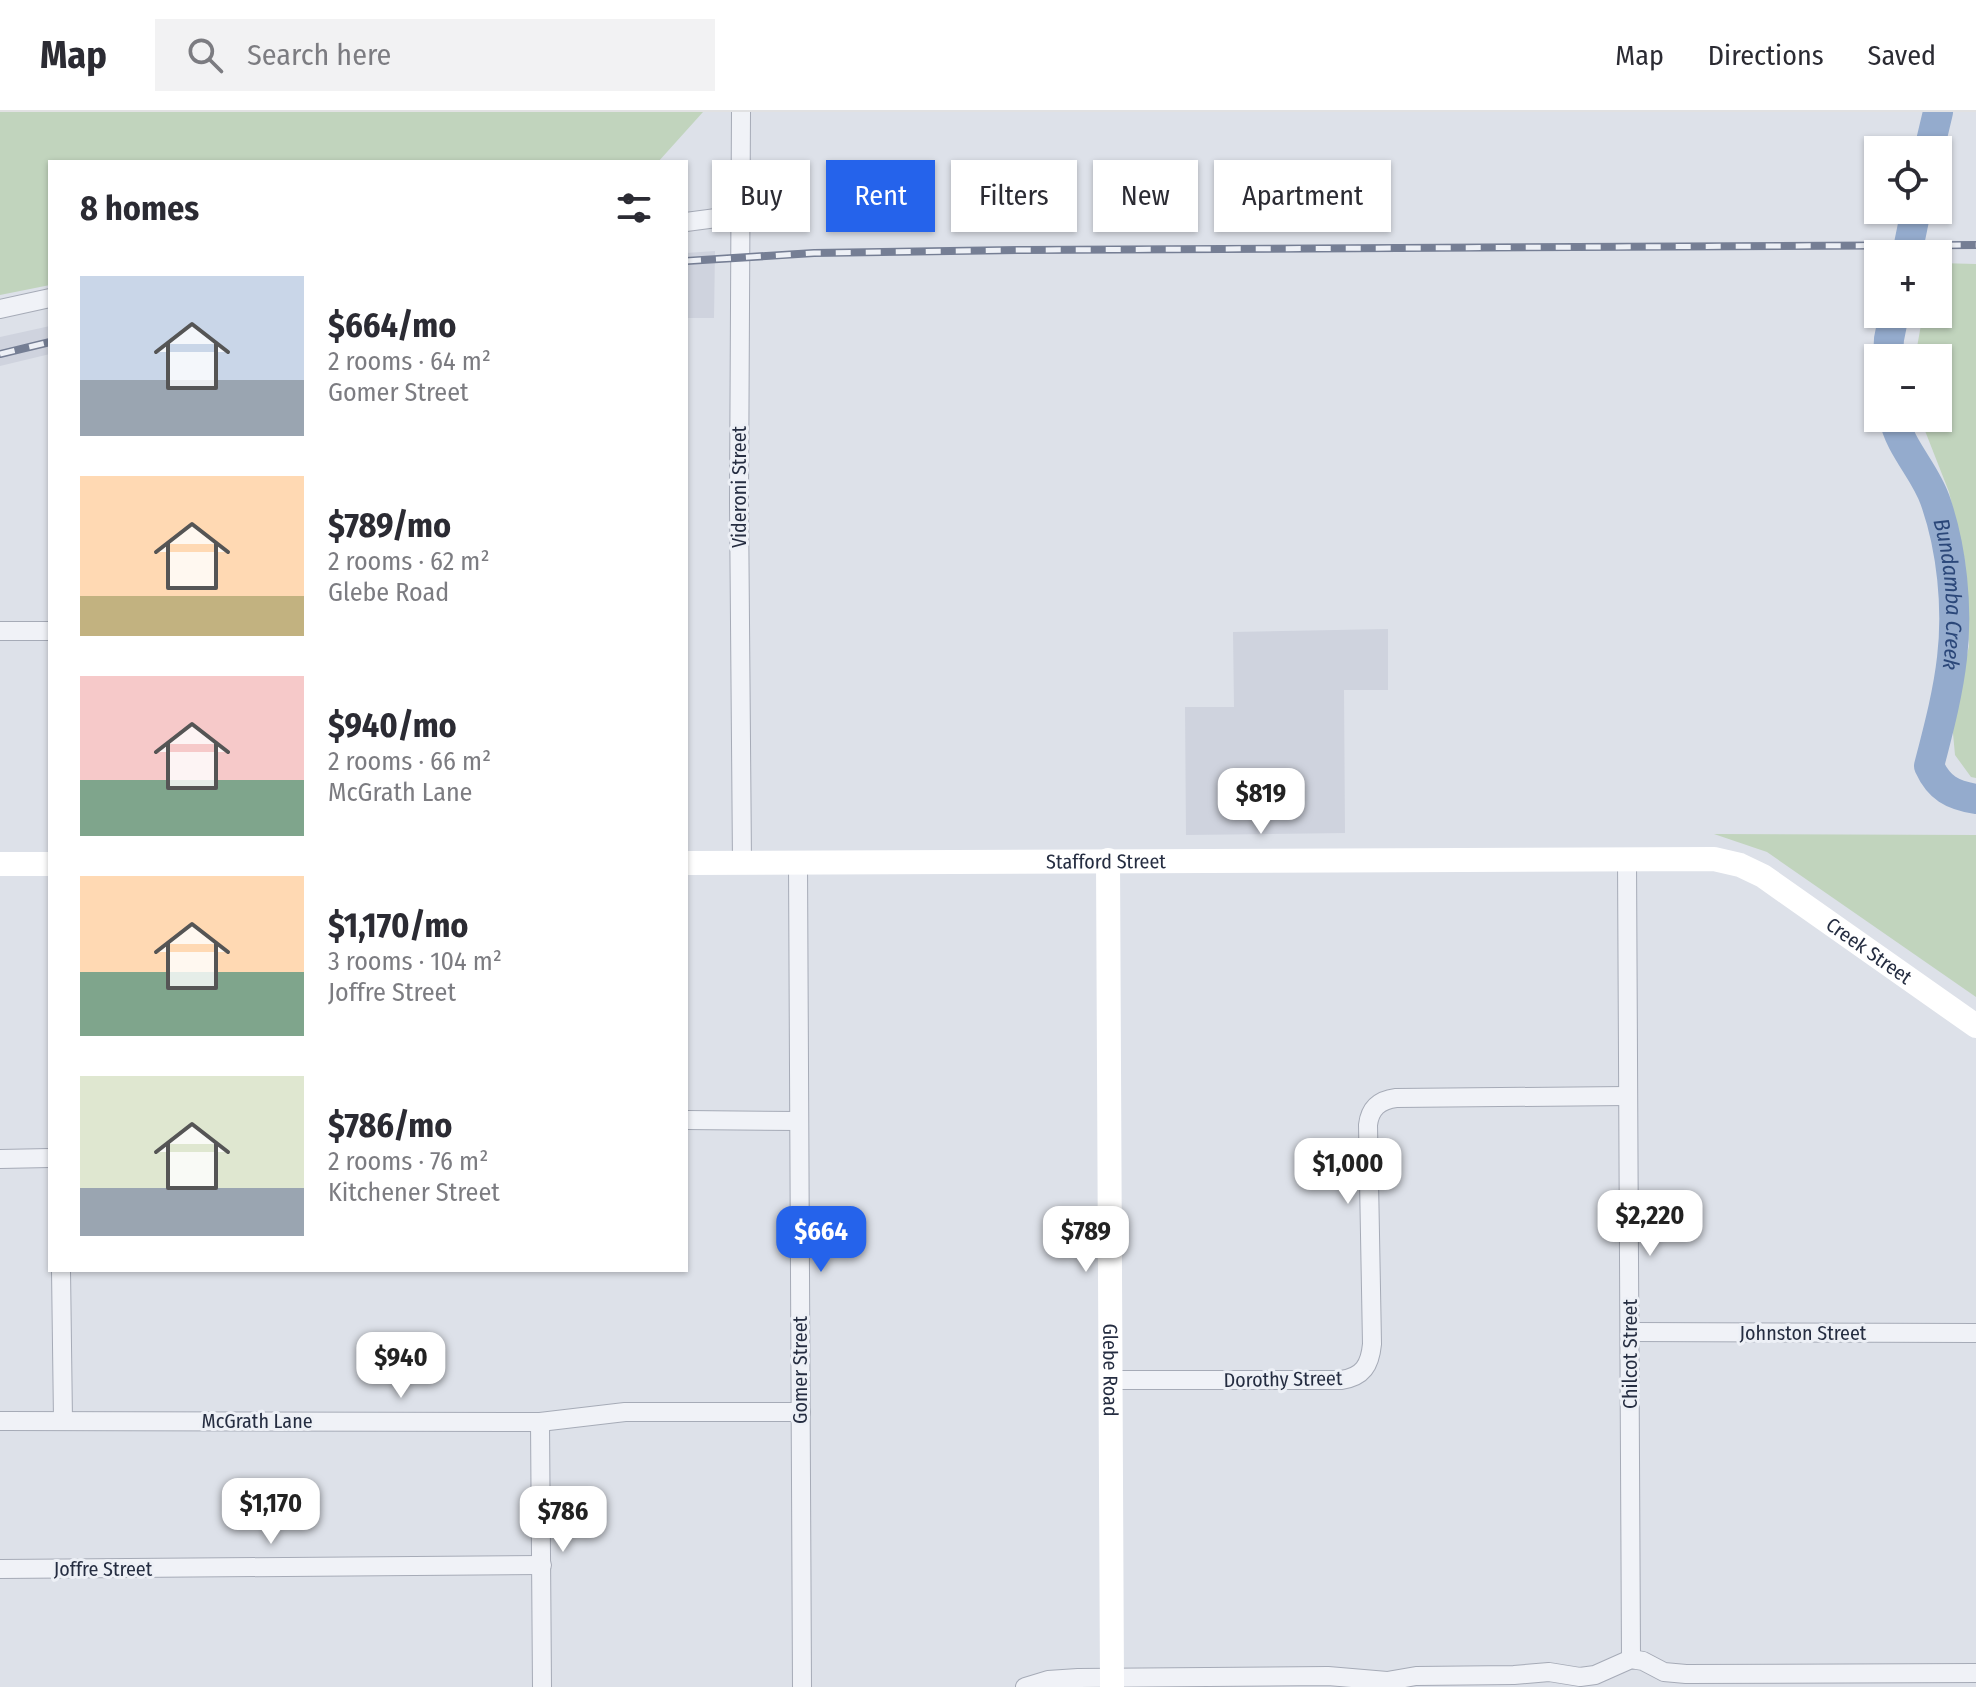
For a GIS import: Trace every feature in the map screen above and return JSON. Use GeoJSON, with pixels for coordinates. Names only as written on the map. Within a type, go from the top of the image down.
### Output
{"type":"FeatureCollection","features":[{"type":"Feature","properties":{"kind":"main road","name":"Stafford Street"},"geometry":{"type":"LineString","coordinates":[[688,863],[1714,859],[1740,865],[1763,876]]}},
{"type":"Feature","properties":{"kind":"main road","name":"Glebe Road"},"geometry":{"type":"LineString","coordinates":[[1108,860],[1112,1682]]}},
{"type":"Feature","properties":{"kind":"main road"},"geometry":{"type":"LineString","coordinates":[[0,864],[48,864]]}},
{"type":"Feature","properties":{"kind":"main road","name":"Creek Street"},"geometry":{"type":"LineString","coordinates":[[1763,876],[1976,1026]]}},
{"type":"Feature","properties":{"kind":"street","name":"Videroni Street"},"geometry":{"type":"LineString","coordinates":[[740,160],[741,112]]}},
{"type":"Feature","properties":{"kind":"street"},"geometry":{"type":"LineString","coordinates":[[688,222],[712,219]]}},
{"type":"Feature","properties":{"kind":"street","name":"Videroni Street"},"geometry":{"type":"LineString","coordinates":[[739,232],[742,863]]}},
{"type":"Feature","properties":{"kind":"street"},"geometry":{"type":"LineString","coordinates":[[0,309],[48,298]]}},
{"type":"Feature","properties":{"kind":"street"},"geometry":{"type":"LineString","coordinates":[[0,631],[48,631]]}},
{"type":"Feature","properties":{"kind":"street","name":"Chilcot Street"},"geometry":{"type":"LineString","coordinates":[[1627,858],[1631,1659]]}},
{"type":"Feature","properties":{"kind":"street","name":"Gomer Street"},"geometry":{"type":"LineString","coordinates":[[798,862],[802,1687]]}},
{"type":"Feature","properties":{"kind":"street","name":"Dorothy Street"},"geometry":{"type":"LineString","coordinates":[[1110,1380],[1341,1380],[1357,1376],[1369,1362],[1372,1344],[1368,1125],[1370,1114],[1377,1105],[1396,1098],[1627,1096]]}},
{"type":"Feature","properties":{"kind":"street"},"geometry":{"type":"LineString","coordinates":[[688,1120],[798,1121]]}},
{"type":"Feature","properties":{"kind":"street"},"geometry":{"type":"LineString","coordinates":[[0,1159],[48,1158]]}},
{"type":"Feature","properties":{"kind":"street"},"geometry":{"type":"LineString","coordinates":[[61,1272],[63,1420]]}},
{"type":"Feature","properties":{"kind":"street","name":"Johnston Street"},"geometry":{"type":"LineString","coordinates":[[1630,1332],[1976,1333]]}},
{"type":"Feature","properties":{"kind":"street","name":"McGrath Lane"},"geometry":{"type":"LineString","coordinates":[[0,1421],[540,1422],[625,1412],[801,1412]]}},
{"type":"Feature","properties":{"kind":"street"},"geometry":{"type":"LineString","coordinates":[[540,1422],[542,1687]]}},
{"type":"Feature","properties":{"kind":"street","name":"Joffre Street"},"geometry":{"type":"LineString","coordinates":[[0,1569],[542,1565]]}},
{"type":"Feature","properties":{"kind":"street"},"geometry":{"type":"LineString","coordinates":[[1025,1687],[1048,1680],[1112,1682],[1328,1676],[1387,1681],[1416,1676],[1549,1672],[1580,1677],[1595,1675],[1631,1659],[1643,1661],[1664,1672],[1686,1674],[1976,1673]]}},
{"type":"Feature","properties":{"kind":"shaded area"},"geometry":{"type":"Polygon","coordinates":[[[715,251],[714,318],[688,318],[688,253],[715,251]]]}},
{"type":"Feature","properties":{"kind":"shaded area"},"geometry":{"type":"Polygon","coordinates":[[[48,326],[48,354],[0,366],[0,337],[48,326]]]}},
{"type":"Feature","properties":{"kind":"shaded area"},"geometry":{"type":"Polygon","coordinates":[[[1388,629],[1388,690],[1344,690],[1345,833],[1186,835],[1185,707],[1234,707],[1233,632],[1388,629]]]}},
{"type":"Feature","properties":{"kind":"green space"},"geometry":{"type":"Polygon","coordinates":[[[0,112],[703,112],[660,160],[48,160],[48,285],[0,295],[0,112]]]}},
{"type":"Feature","properties":{"kind":"green space"},"geometry":{"type":"Polygon","coordinates":[[[1952,263],[1976,264],[1976,778],[1971,777],[1955,755],[1952,722],[1969,646],[1965,561],[1949,492],[1925,432],[1952,432],[1952,344],[1918,344],[1920,328],[1952,328],[1952,263]]]}},
{"type":"Feature","properties":{"kind":"green space"},"geometry":{"type":"Polygon","coordinates":[[[1714,834],[1976,835],[1976,997],[1767,852],[1714,834]]]}},
{"type":"Feature","properties":{"kind":"waterway","name":"Bundamba Creek"},"geometry":{"type":"LineString","coordinates":[[1932,136],[1938,112]]}},
{"type":"Feature","properties":{"kind":"waterway","name":"Bundamba Creek"},"geometry":{"type":"LineString","coordinates":[[1910,240],[1913,224]]}},
{"type":"Feature","properties":{"kind":"waterway","name":"Bundamba Creek"},"geometry":{"type":"LineString","coordinates":[[1889,344],[1891,328]]}},
{"type":"Feature","properties":{"kind":"waterway","name":"Bundamba Creek"},"geometry":{"type":"LineString","coordinates":[[1898,432],[1935,500],[1946,538],[1952,578],[1952,658],[1929,766],[1947,789],[1976,799]]}},
{"type":"Feature","properties":{"kind":"railway"},"geometry":{"type":"LineString","coordinates":[[688,261],[814,253],[1024,250],[1976,245]]}},
{"type":"Feature","properties":{"kind":"railway"},"geometry":{"type":"LineString","coordinates":[[0,354],[48,342]]}}]}
